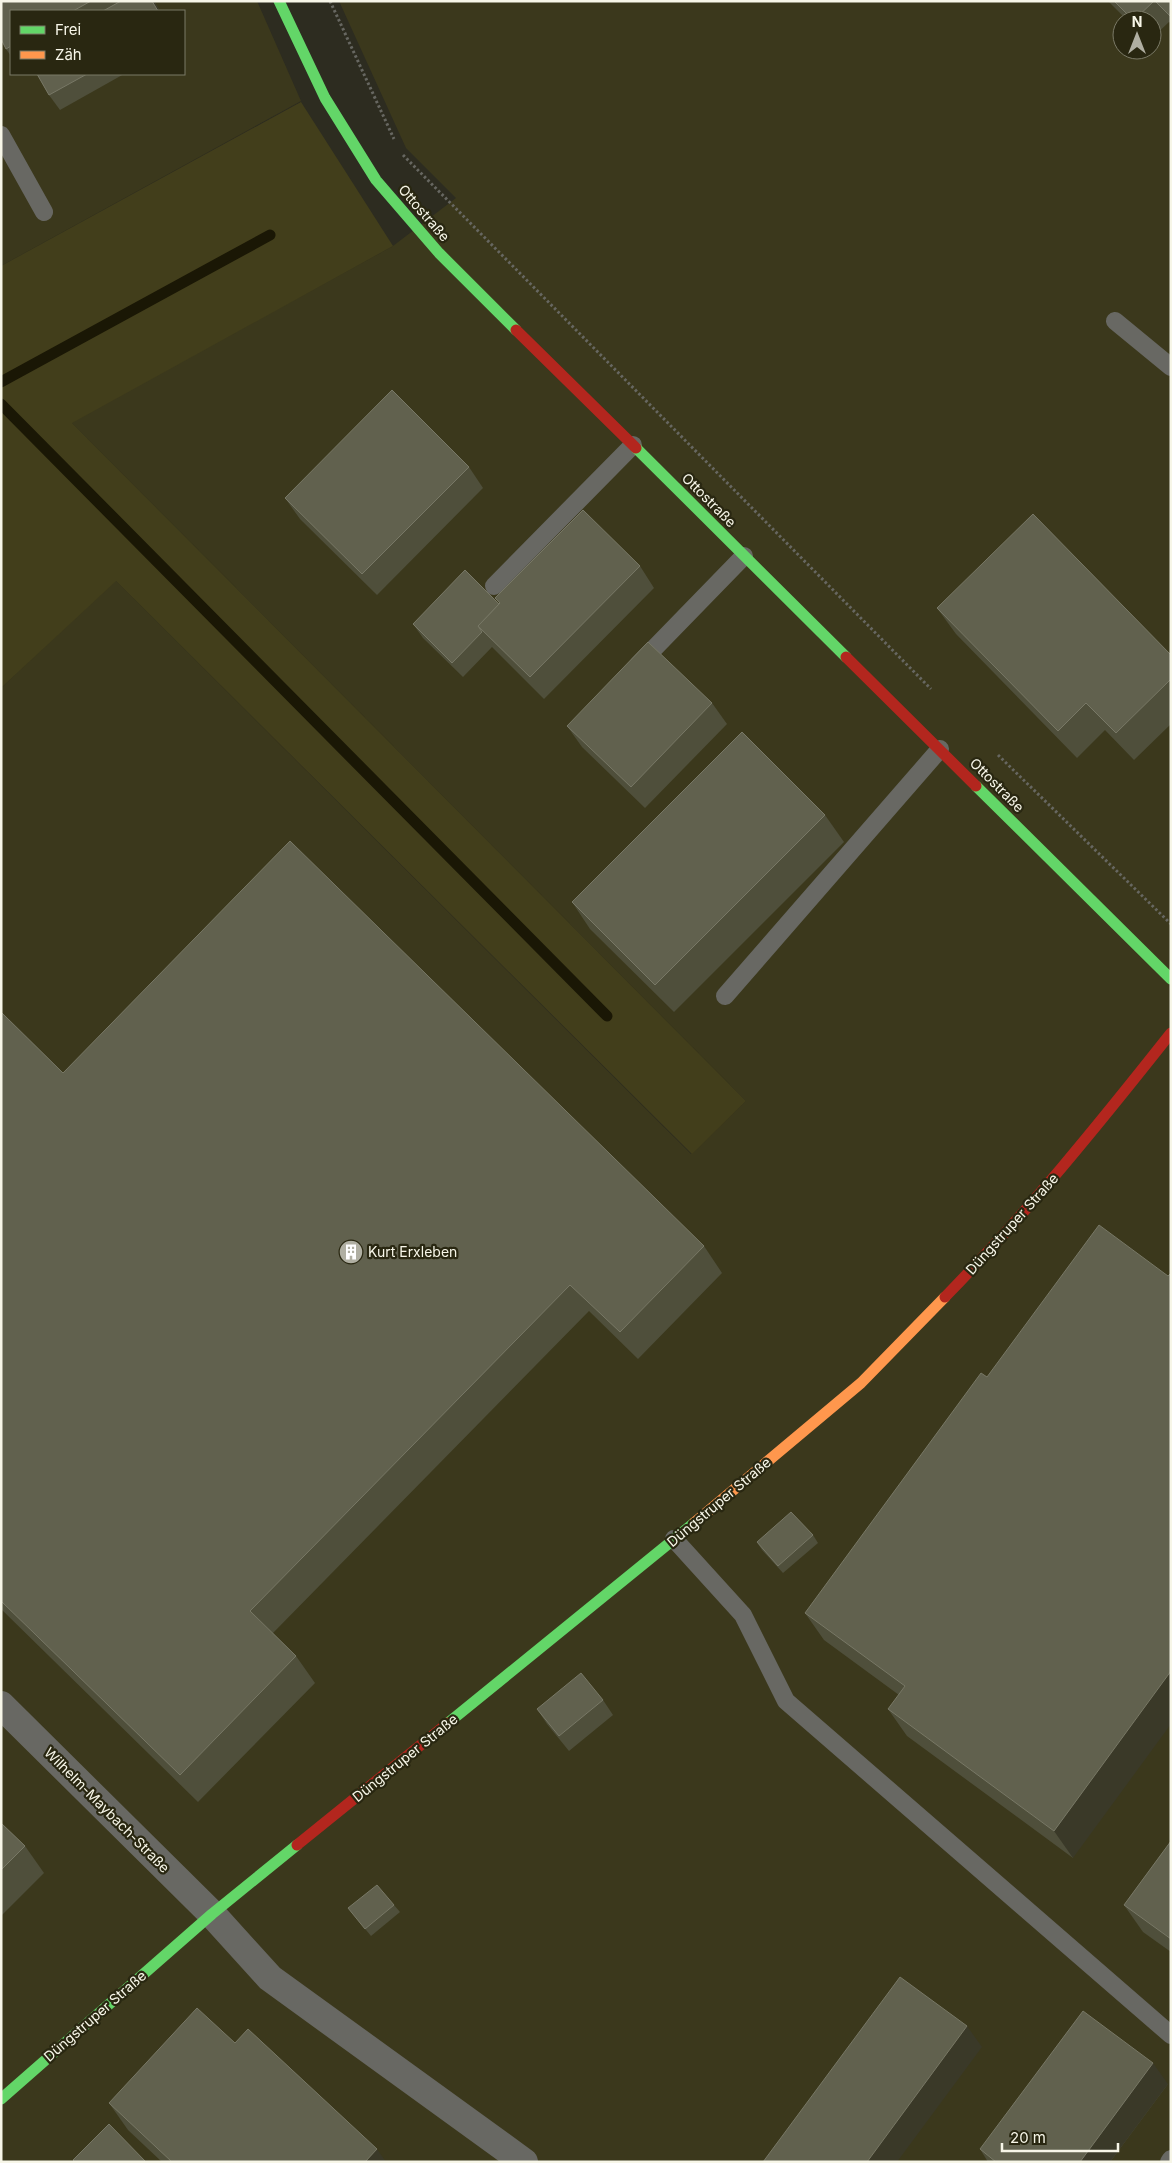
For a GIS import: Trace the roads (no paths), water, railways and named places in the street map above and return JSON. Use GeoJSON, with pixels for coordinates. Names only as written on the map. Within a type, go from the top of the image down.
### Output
{"type":"FeatureCollection","features":[{"type":"Feature","properties":{"kind":"street","name":"Ottostraße"},"geometry":{"type":"LineString","coordinates":[[279,1],[325,98],[376,180],[439,253],[1171,979]]}},
{"type":"Feature","properties":{"kind":"street","name":"Düngstruper Straße"},"geometry":{"type":"LineString","coordinates":[[1,2099],[212,1914],[862,1384],[986,1255],[1095,1129],[1171,1033]]}},
{"type":"Feature","properties":{"kind":"street","name":"Wilhelm-Maybach-Straße"},"geometry":{"type":"LineString","coordinates":[[1,1705],[212,1914]]}},
{"type":"Feature","properties":{"kind":"street"},"geometry":{"type":"LineString","coordinates":[[212,1914],[270,1978],[524,2162]]}},
{"type":"Feature","properties":{"kind":"lane"},"geometry":{"type":"LineString","coordinates":[[1,135],[44,212]]}},
{"type":"Feature","properties":{"kind":"lane"},"geometry":{"type":"LineString","coordinates":[[1115,321],[1171,367]]}},
{"type":"Feature","properties":{"kind":"lane"},"geometry":{"type":"LineString","coordinates":[[494,586],[633,445]]}},
{"type":"Feature","properties":{"kind":"lane"},"geometry":{"type":"LineString","coordinates":[[628,675],[744,556]]}},
{"type":"Feature","properties":{"kind":"lane"},"geometry":{"type":"LineString","coordinates":[[725,996],[940,749]]}},
{"type":"Feature","properties":{"kind":"lane"},"geometry":{"type":"LineString","coordinates":[[674,1539],[743,1615],[786,1701],[1171,2034]]}},
{"type":"Feature","properties":{"kind":"waterway"},"geometry":{"type":"LineString","coordinates":[[1,382],[270,235]]}},
{"type":"Feature","properties":{"kind":"waterway"},"geometry":{"type":"LineString","coordinates":[[1,404],[607,1016]]}},
{"type":"Feature","properties":{"kind":"place","name":"Kurt Erxleben"},"geometry":{"type":"Point","coordinates":[351,1252]}}]}
